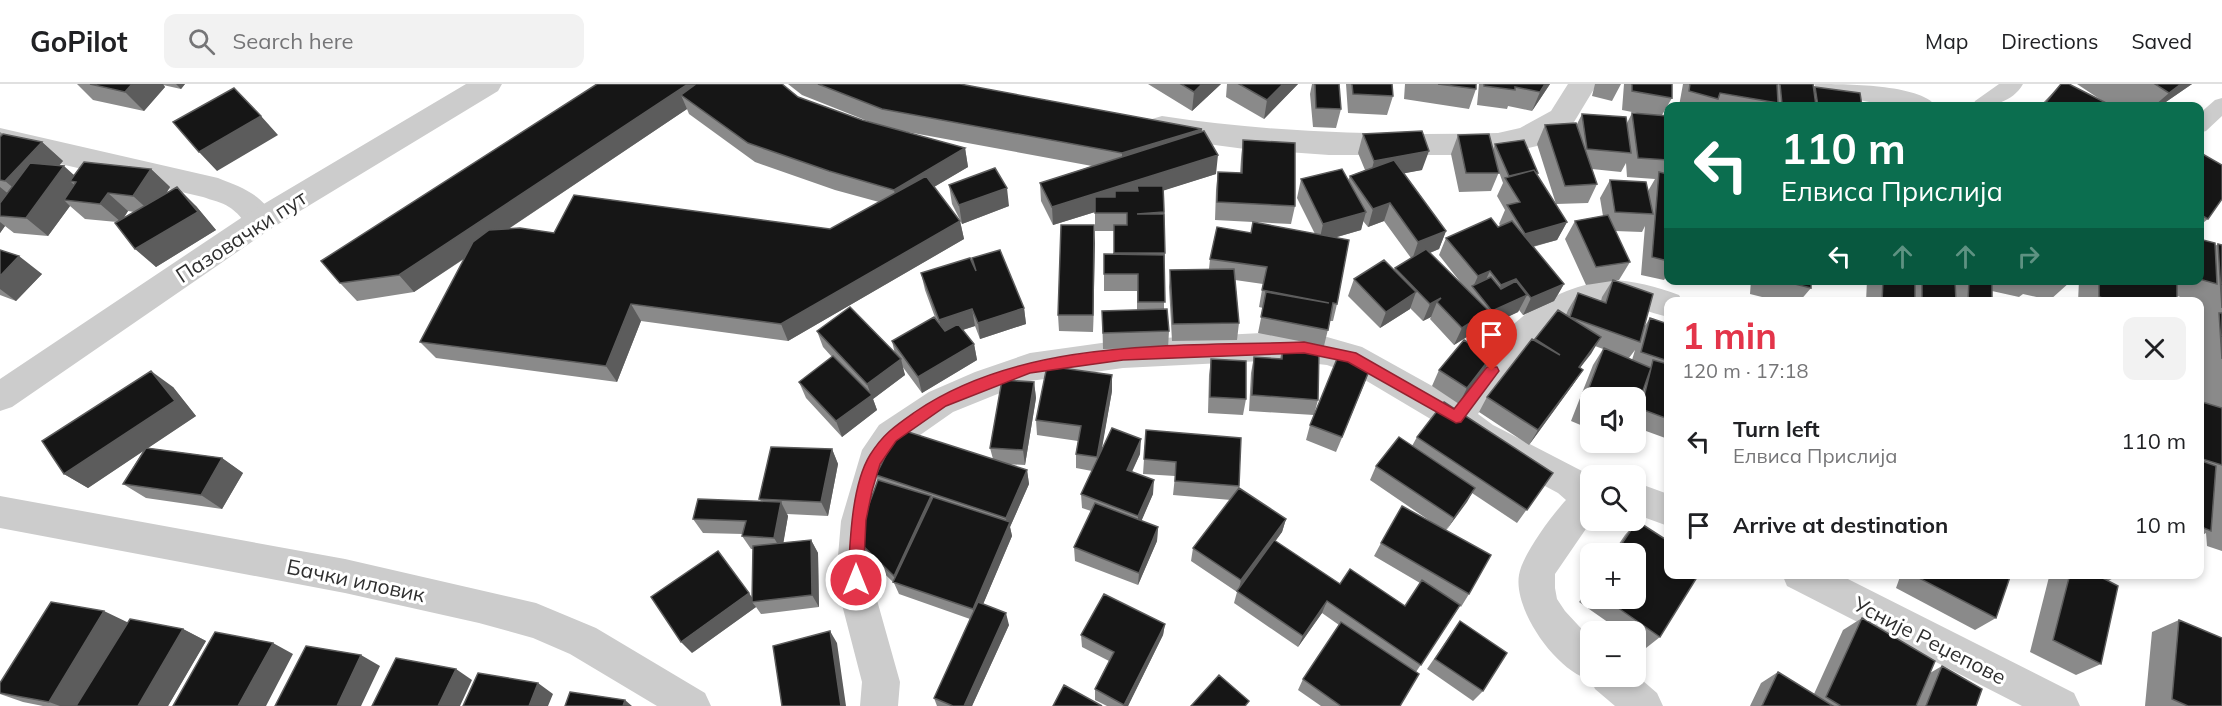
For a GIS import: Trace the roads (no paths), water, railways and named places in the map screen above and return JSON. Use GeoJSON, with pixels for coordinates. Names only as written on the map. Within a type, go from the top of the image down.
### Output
{"type":"FeatureCollection","features":[{"type":"Feature","properties":{"kind":"street","name":"Пазовачки пут"},"geometry":{"type":"LineString","coordinates":[[0,397],[261,220],[488,84]]}},
{"type":"Feature","properties":{"kind":"street"},"geometry":{"type":"LineString","coordinates":[[1140,123],[1217,137],[1272,142],[1498,144],[1527,138],[1561,119],[1583,84]]}},
{"type":"Feature","properties":{"kind":"street"},"geometry":{"type":"LineString","coordinates":[[1827,84],[1915,102]]}},
{"type":"Feature","properties":{"kind":"street"},"geometry":{"type":"LineString","coordinates":[[0,139],[207,186],[241,200],[261,220]]}},
{"type":"Feature","properties":{"kind":"street"},"geometry":{"type":"LineString","coordinates":[[1456,417],[1516,341],[1536,322],[1565,304],[1578,298],[1607,293],[1630,295],[1664,303]]}},
{"type":"Feature","properties":{"kind":"street"},"geometry":{"type":"LineString","coordinates":[[879,706],[881,682],[879,666],[856,592],[855,568],[858,520],[874,461],[891,436],[941,402],[987,382],[1030,368],[1123,354],[1282,346],[1304,347],[1351,357],[1456,417],[1481,435],[1570,482],[1580,491]]}},
{"type":"Feature","properties":{"kind":"street"},"geometry":{"type":"LineString","coordinates":[[1646,502],[1664,509]]}},
{"type":"Feature","properties":{"kind":"street"},"geometry":{"type":"LineString","coordinates":[[1580,508],[1537,572],[1537,586],[1543,607],[1554,625],[1580,654]]}},
{"type":"Feature","properties":{"kind":"street","name":"Бачки иловик"},"geometry":{"type":"LineString","coordinates":[[0,512],[345,576],[536,621],[583,641],[692,706]]}},
{"type":"Feature","properties":{"kind":"street","name":"Усније Реџепове"},"geometry":{"type":"LineString","coordinates":[[1810,579],[2061,706]]}},
{"type":"Feature","properties":{"kind":"street"},"geometry":{"type":"LineString","coordinates":[[1621,687],[1644,706]]}},
{"type":"Feature","properties":{"kind":"lane"},"geometry":{"type":"LineString","coordinates":[[1988,102],[2013,84]]}},
{"type":"Feature","properties":{"kind":"lane"},"geometry":{"type":"LineString","coordinates":[[2204,121],[2222,105]]}}]}
